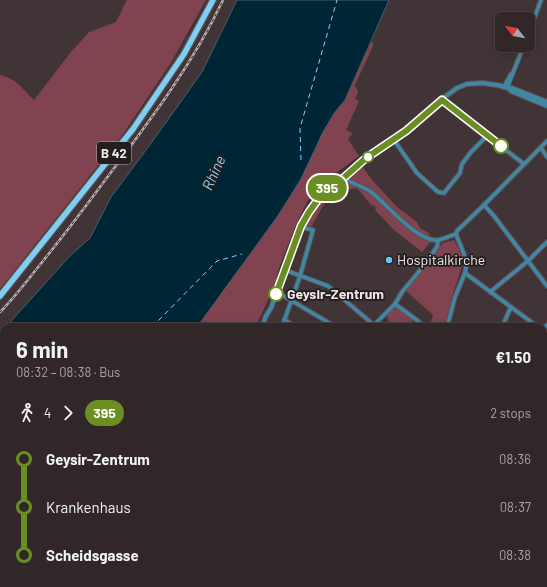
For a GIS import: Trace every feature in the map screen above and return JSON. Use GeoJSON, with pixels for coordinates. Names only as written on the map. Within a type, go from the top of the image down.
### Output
{"type":"FeatureCollection","features":[{"type":"Feature","properties":{"kind":"main road","name":"B 42"},"geometry":{"type":"LineString","coordinates":[[0,296],[137,123],[187,48],[214,0]]}},
{"type":"Feature","properties":{"kind":"street"},"geometry":{"type":"LineString","coordinates":[[535,17],[541,0]]}},
{"type":"Feature","properties":{"kind":"street"},"geometry":{"type":"LineString","coordinates":[[507,88],[521,52]]}},
{"type":"Feature","properties":{"kind":"street"},"geometry":{"type":"LineString","coordinates":[[264,323],[277,292],[301,226],[309,212],[327,189],[344,178],[360,162],[418,122],[457,88],[467,84],[482,83],[512,88],[547,102]]}},
{"type":"Feature","properties":{"kind":"street"},"geometry":{"type":"LineString","coordinates":[[507,88],[547,106]]}},
{"type":"Feature","properties":{"kind":"street"},"geometry":{"type":"LineString","coordinates":[[442,100],[524,164]]}},
{"type":"Feature","properties":{"kind":"street"},"geometry":{"type":"LineString","coordinates":[[394,140],[417,173],[441,193],[444,192],[460,172],[462,164],[471,152],[487,136]]}},
{"type":"Feature","properties":{"kind":"street"},"geometry":{"type":"LineString","coordinates":[[448,323],[466,266],[464,254],[456,234],[457,230],[484,205],[547,141]]}},
{"type":"Feature","properties":{"kind":"street"},"geometry":{"type":"LineString","coordinates":[[541,148],[547,157]]}},
{"type":"Feature","properties":{"kind":"street"},"geometry":{"type":"LineString","coordinates":[[344,178],[370,191],[410,228],[424,237],[438,240],[456,234]]}},
{"type":"Feature","properties":{"kind":"street"},"geometry":{"type":"LineString","coordinates":[[484,205],[547,286]]}},
{"type":"Feature","properties":{"kind":"street"},"geometry":{"type":"LineString","coordinates":[[283,323],[300,276],[313,230],[301,226]]}},
{"type":"Feature","properties":{"kind":"street"},"geometry":{"type":"LineString","coordinates":[[376,323],[395,304],[402,292],[422,268],[437,247],[438,240]]}},
{"type":"Feature","properties":{"kind":"street"},"geometry":{"type":"LineString","coordinates":[[490,292],[528,261],[547,242]]}},
{"type":"Feature","properties":{"kind":"street"},"geometry":{"type":"LineString","coordinates":[[285,270],[320,282],[332,288],[372,323]]}},
{"type":"Feature","properties":{"kind":"street"},"geometry":{"type":"LineString","coordinates":[[465,273],[533,323]]}},
{"type":"Feature","properties":{"kind":"street"},"geometry":{"type":"LineString","coordinates":[[277,292],[329,323]]}},
{"type":"Feature","properties":{"kind":"street"},"geometry":{"type":"LineString","coordinates":[[395,304],[417,323]]}},
{"type":"Feature","properties":{"kind":"street"},"geometry":{"type":"LineString","coordinates":[[504,323],[511,307]]}},
{"type":"Feature","properties":{"kind":"street"},"geometry":{"type":"LineString","coordinates":[[284,320],[290,323]]}},
{"type":"Feature","properties":{"kind":"shaded area"},"geometry":{"type":"Polygon","coordinates":[[[127,0],[206,0],[172,61],[123,134],[0,289],[0,75],[12,79],[34,100],[71,52],[89,32],[116,22],[127,0]]]}},
{"type":"Feature","properties":{"kind":"shaded area"},"geometry":{"type":"Polygon","coordinates":[[[371,42],[374,44],[355,85],[358,92],[355,99],[359,101],[346,130],[353,133],[348,139],[359,156],[332,176],[307,202],[295,227],[279,268],[276,282],[257,323],[200,323],[277,217],[301,179],[323,132],[335,112],[345,100],[371,42]]]}},
{"type":"Feature","properties":{"kind":"shaded area"},"geometry":{"type":"Polygon","coordinates":[[[362,166],[372,180],[397,207],[417,222],[420,228],[430,234],[427,239],[431,241],[422,252],[394,230],[357,188],[337,191],[327,199],[311,227],[305,225],[326,194],[362,166]]]}},
{"type":"Feature","properties":{"kind":"shaded area"},"geometry":{"type":"Polygon","coordinates":[[[454,240],[462,257],[462,266],[452,297],[446,323],[431,323],[433,315],[405,290],[427,266],[431,257],[443,243],[454,240]]]}},
{"type":"Feature","properties":{"kind":"shaded area"},"geometry":{"type":"Polygon","coordinates":[[[395,306],[413,319],[412,323],[389,323],[386,315],[395,306]]]}},
{"type":"Feature","properties":{"kind":"water","name":"Rhine"},"geometry":{"type":"Polygon","coordinates":[[[237,0],[389,0],[345,100],[335,112],[323,132],[301,179],[277,217],[200,323],[11,323],[69,257],[90,238],[111,197],[202,72],[237,0]]]}},
{"type":"Feature","properties":{"kind":"ferry route"},"geometry":{"type":"LineString","coordinates":[[301,160],[300,128],[337,0]]}},
{"type":"Feature","properties":{"kind":"ferry route"},"geometry":{"type":"LineString","coordinates":[[156,323],[217,261],[242,254]]}},
{"type":"Feature","properties":{"kind":"railway"},"geometry":{"type":"LineString","coordinates":[[0,312],[20,290],[62,237],[150,119],[197,49],[223,0]]}},
{"type":"Feature","properties":{"kind":"bus line","name":"395"},"geometry":{"type":"LineString","coordinates":[[276,294],[301,226],[322,194],[340,181],[360,162],[418,122],[442,100],[501,146]]}},
{"type":"Feature","properties":{"kind":"place","name":"Hospitalkirche"},"geometry":{"type":"Point","coordinates":[389,260]}},
{"type":"Feature","properties":{"kind":"place","name":"Geysir-Zentrum"},"geometry":{"type":"Point","coordinates":[276,294]}}]}
